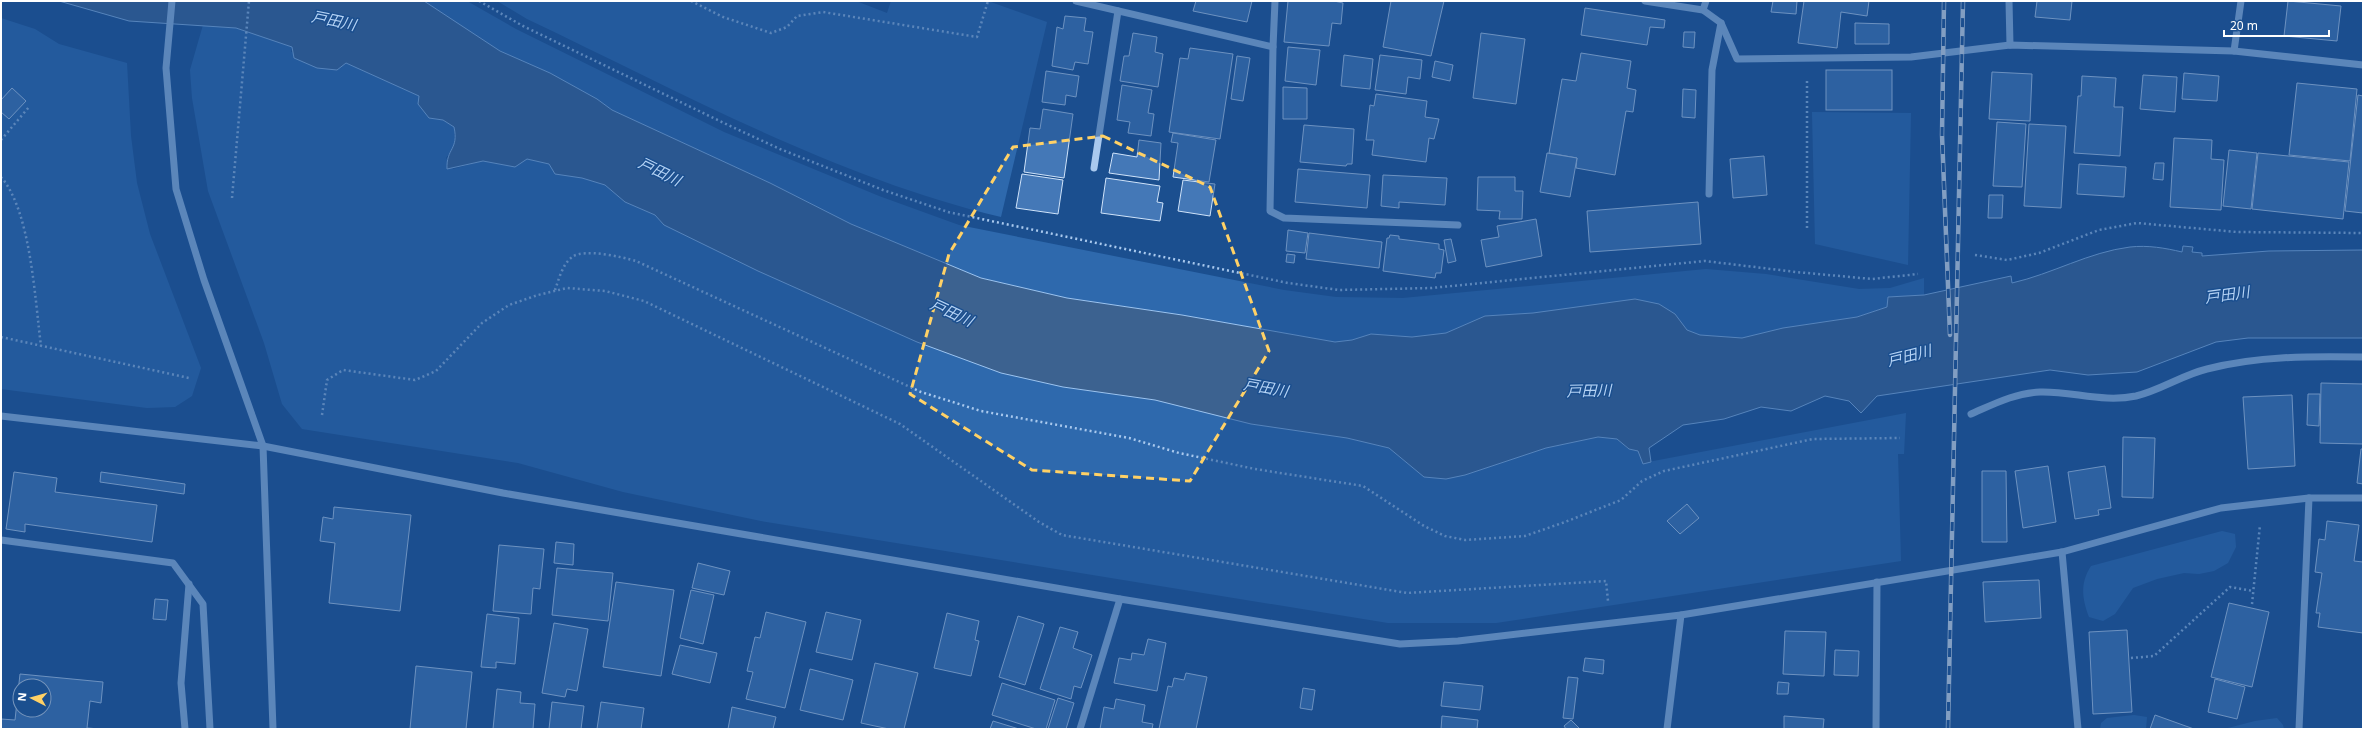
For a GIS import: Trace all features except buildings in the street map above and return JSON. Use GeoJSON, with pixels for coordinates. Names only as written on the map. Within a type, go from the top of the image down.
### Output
{"type":"FeatureCollection","features":[{"type":"Feature","properties":{"kind":"street"},"geometry":{"type":"LineString","coordinates":[[172,1],[166,68],[176,189],[204,280],[263,446],[273,729]]}},
{"type":"Feature","properties":{"kind":"street"},"geometry":{"type":"LineString","coordinates":[[1076,1],[1273,47]]}},
{"type":"Feature","properties":{"kind":"street"},"geometry":{"type":"LineString","coordinates":[[1275,1],[1270,210],[1284,218],[1458,226]]}},
{"type":"Feature","properties":{"kind":"street"},"geometry":{"type":"LineString","coordinates":[[1645,1],[1703,10],[1721,23],[1737,59],[1911,57],[2010,44],[2234,51],[2363,65]]}},
{"type":"Feature","properties":{"kind":"street"},"geometry":{"type":"LineString","coordinates":[[1703,10],[1706,1]]}},
{"type":"Feature","properties":{"kind":"street"},"geometry":{"type":"LineString","coordinates":[[2009,1],[2010,44]]}},
{"type":"Feature","properties":{"kind":"street"},"geometry":{"type":"LineString","coordinates":[[2234,51],[2241,1]]}},
{"type":"Feature","properties":{"kind":"street"},"geometry":{"type":"LineString","coordinates":[[1094,168],[1118,11]]}},
{"type":"Feature","properties":{"kind":"street"},"geometry":{"type":"LineString","coordinates":[[1709,194],[1712,70],[1721,23]]}},
{"type":"Feature","properties":{"kind":"street"},"geometry":{"type":"LineString","coordinates":[[1971,414],[2013,396],[2040,392],[2103,399],[2136,396],[2168,385],[2204,369],[2242,360],[2328,356],[2363,357]]}},
{"type":"Feature","properties":{"kind":"street"},"geometry":{"type":"LineString","coordinates":[[1,416],[263,446],[503,493],[1120,599],[1400,644],[1458,642],[1681,615],[2062,552],[2220,508],[2308,498],[2363,498]]}},
{"type":"Feature","properties":{"kind":"street"},"geometry":{"type":"LineString","coordinates":[[2300,729],[2308,498]]}},
{"type":"Feature","properties":{"kind":"street"},"geometry":{"type":"LineString","coordinates":[[1,540],[174,563],[203,604],[210,729]]}},
{"type":"Feature","properties":{"kind":"street"},"geometry":{"type":"LineString","coordinates":[[2062,552],[2078,729]]}},
{"type":"Feature","properties":{"kind":"street"},"geometry":{"type":"LineString","coordinates":[[1876,729],[1877,582]]}},
{"type":"Feature","properties":{"kind":"street"},"geometry":{"type":"LineString","coordinates":[[184,729],[181,683],[189,584]]}},
{"type":"Feature","properties":{"kind":"street"},"geometry":{"type":"LineString","coordinates":[[1080,729],[1120,599]]}},
{"type":"Feature","properties":{"kind":"street"},"geometry":{"type":"LineString","coordinates":[[1667,729],[1681,615]]}},
{"type":"Feature","properties":{"kind":"path"},"geometry":{"type":"LineString","coordinates":[[232,198],[249,1]]}},
{"type":"Feature","properties":{"kind":"path"},"geometry":{"type":"LineString","coordinates":[[479,1],[523,26],[734,128],[780,149],[912,200],[948,212],[1288,283],[1339,290],[1431,288],[1705,261],[1872,279],[1918,274]]}},
{"type":"Feature","properties":{"kind":"path"},"geometry":{"type":"LineString","coordinates":[[690,1],[723,18],[771,33],[787,27],[797,16],[823,12],[977,37],[988,1]]}},
{"type":"Feature","properties":{"kind":"path"},"geometry":{"type":"LineString","coordinates":[[1806,58],[1807,228]]}},
{"type":"Feature","properties":{"kind":"path"},"geometry":{"type":"LineString","coordinates":[[1,140],[29,107]]}},
{"type":"Feature","properties":{"kind":"path"},"geometry":{"type":"LineString","coordinates":[[1,177],[10,188],[19,213],[30,261],[41,346]]}},
{"type":"Feature","properties":{"kind":"path"},"geometry":{"type":"LineString","coordinates":[[1975,255],[2007,260],[2039,253],[2099,230],[2137,223],[2237,232],[2363,233]]}},
{"type":"Feature","properties":{"kind":"path"},"geometry":{"type":"LineString","coordinates":[[555,291],[564,267],[572,257],[582,253],[636,261],[921,392],[981,411],[1129,438],[1179,453],[1255,469],[1363,486],[1424,526],[1446,536],[1465,540],[1525,536],[1621,500],[1642,481],[1664,471],[1814,440],[1900,438]]}},
{"type":"Feature","properties":{"kind":"path"},"geometry":{"type":"LineString","coordinates":[[322,415],[327,380],[343,370],[415,380],[436,371],[482,323],[509,305],[567,288],[605,291],[644,301],[893,420],[1039,522],[1062,535],[1407,593],[1606,581],[1611,624]]}},
{"type":"Feature","properties":{"kind":"path"},"geometry":{"type":"LineString","coordinates":[[1,337],[189,378]]}},
{"type":"Feature","properties":{"kind":"path"},"geometry":{"type":"LineString","coordinates":[[2252,604],[2263,503]]}},
{"type":"Feature","properties":{"kind":"path"},"geometry":{"type":"LineString","coordinates":[[2131,658],[2154,656],[2230,587],[2254,591]]}},
{"type":"Feature","properties":{"kind":"highlighted area"},"geometry":{"type":"Polygon","coordinates":[[[1103,136],[1210,187],[1269,351],[1190,481],[1032,470],[910,394],[949,254],[1013,147],[1103,136]]]}},
{"type":"Feature","properties":{"kind":"shaded area"},"geometry":{"type":"Polygon","coordinates":[[[424,1],[467,1],[516,29],[724,132],[879,196],[959,225],[1284,290],[1336,297],[1403,298],[1706,269],[1766,274],[1859,289],[1890,288],[1924,278],[1924,295],[1889,297],[1887,307],[1857,317],[1783,328],[1742,338],[1700,335],[1687,330],[1675,314],[1533,313],[1485,316],[1446,333],[1412,337],[1371,334],[1352,340],[1335,342],[1182,315],[1067,298],[981,278],[851,224],[770,183],[612,110],[572,85],[491,46],[462,28],[424,1]]]}},
{"type":"Feature","properties":{"kind":"shaded area"},"geometry":{"type":"Polygon","coordinates":[[[497,1],[856,1],[887,13],[891,1],[988,1],[1047,22],[1001,217],[939,200],[818,156],[701,103],[527,19],[497,1]]]}},
{"type":"Feature","properties":{"kind":"shaded area"},"geometry":{"type":"Polygon","coordinates":[[[1,18],[35,29],[59,44],[127,63],[131,136],[137,183],[150,234],[201,368],[192,396],[175,407],[147,408],[1,389],[1,18]]]}},
{"type":"Feature","properties":{"kind":"shaded area"},"geometry":{"type":"Polygon","coordinates":[[[203,25],[236,28],[292,47],[291,52],[346,63],[419,96],[429,118],[443,120],[454,127],[455,146],[446,158],[453,169],[482,161],[515,167],[527,159],[549,164],[582,178],[605,185],[625,202],[655,215],[664,225],[1063,387],[1155,400],[1251,424],[1347,438],[1389,448],[1413,468],[1546,448],[1598,437],[1617,439],[1628,449],[1638,450],[1643,463],[1906,413],[1904,454],[1898,454],[1901,561],[1496,623],[1388,623],[761,521],[623,492],[518,463],[302,429],[282,404],[264,343],[208,191],[192,98],[190,70],[203,25]]]}},
{"type":"Feature","properties":{"kind":"shaded area"},"geometry":{"type":"Polygon","coordinates":[[[1812,112],[1911,113],[1908,265],[1815,244],[1812,112]]]}},
{"type":"Feature","properties":{"kind":"shaded area"},"geometry":{"type":"Polygon","coordinates":[[[2222,531],[2235,534],[2236,547],[2228,563],[2214,571],[2199,574],[2184,573],[2157,579],[2133,588],[2115,614],[2103,621],[2089,617],[2083,591],[2085,578],[2091,566],[2222,531]]]}},
{"type":"Feature","properties":{"kind":"shaded area"},"geometry":{"type":"Polygon","coordinates":[[[2134,715],[2147,717],[2146,729],[2100,729],[2101,723],[2107,718],[2134,715]]]}},
{"type":"Feature","properties":{"kind":"shaded area"},"geometry":{"type":"Polygon","coordinates":[[[2277,718],[2283,725],[2284,729],[2224,729],[2255,721],[2277,718]]]}},
{"type":"Feature","properties":{"kind":"water","name":"戸田川"},"geometry":{"type":"Polygon","coordinates":[[[59,1],[424,1],[500,51],[550,73],[597,99],[612,110],[770,183],[851,224],[981,278],[1067,298],[1182,315],[1335,342],[1352,340],[1371,334],[1412,337],[1446,333],[1485,316],[1533,313],[1635,299],[1659,304],[1675,314],[1687,330],[1700,335],[1742,338],[1783,328],[1857,317],[1887,307],[1888,297],[1924,295],[2011,276],[2012,283],[2100,253],[2143,246],[2182,252],[2183,246],[2193,247],[2192,252],[2202,253],[2202,256],[2269,251],[2363,250],[2363,338],[2248,338],[2216,342],[2137,372],[2088,375],[2050,370],[1877,396],[1861,413],[1849,401],[1825,396],[1791,411],[1761,407],[1724,419],[1683,425],[1649,448],[1651,462],[1643,464],[1638,451],[1629,449],[1617,439],[1598,437],[1546,448],[1465,475],[1446,479],[1424,477],[1389,448],[1347,438],[1251,424],[1155,400],[1063,387],[1001,373],[917,342],[758,271],[664,225],[655,215],[625,202],[605,185],[582,178],[555,174],[549,164],[527,159],[515,167],[483,161],[447,169],[448,157],[455,140],[454,127],[443,120],[429,118],[418,104],[419,96],[346,63],[337,70],[317,68],[294,58],[292,47],[236,28],[129,21],[59,1]]]}},
{"type":"Feature","properties":{"kind":"railway"},"geometry":{"type":"LineString","coordinates":[[1944,1],[1942,135],[1950,335]]}},
{"type":"Feature","properties":{"kind":"railway"},"geometry":{"type":"LineString","coordinates":[[1948,729],[1963,1]]}}]}
